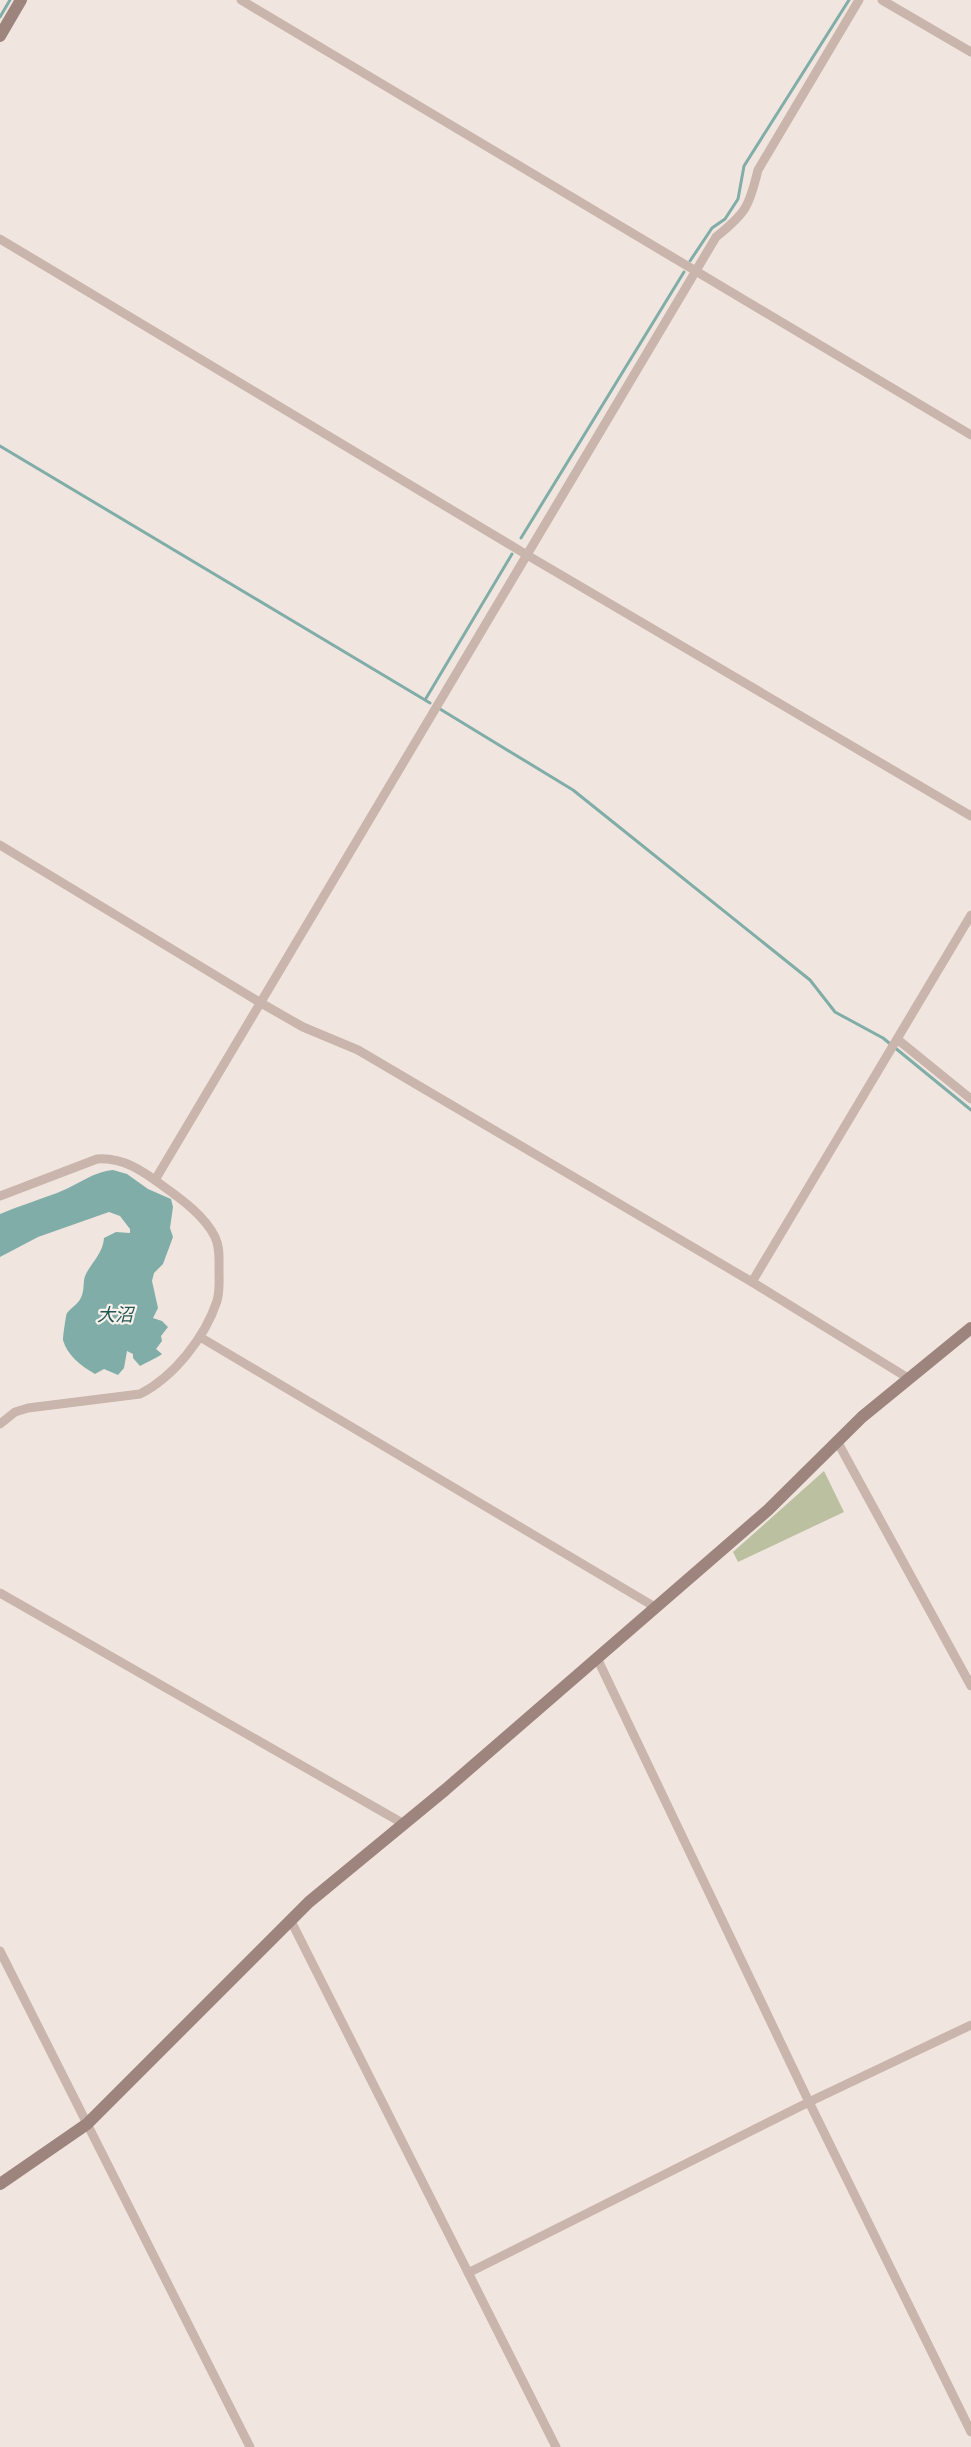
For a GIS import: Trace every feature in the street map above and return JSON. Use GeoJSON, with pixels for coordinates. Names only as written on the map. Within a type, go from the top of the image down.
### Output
{"type":"FeatureCollection","features":[{"type":"Feature","properties":{"kind":"street"},"geometry":{"type":"LineString","coordinates":[[0,36],[21,0]]}},
{"type":"Feature","properties":{"kind":"street"},"geometry":{"type":"LineString","coordinates":[[241,0],[971,435]]}},
{"type":"Feature","properties":{"kind":"street"},"geometry":{"type":"LineString","coordinates":[[155,1180],[716,237],[740,218],[751,199],[758,170],[859,0]]}},
{"type":"Feature","properties":{"kind":"street"},"geometry":{"type":"LineString","coordinates":[[882,0],[971,52]]}},
{"type":"Feature","properties":{"kind":"street"},"geometry":{"type":"LineString","coordinates":[[0,239],[527,555],[971,816]]}},
{"type":"Feature","properties":{"kind":"street"},"geometry":{"type":"LineString","coordinates":[[0,845],[261,1003],[303,1026],[358,1050],[752,1282],[908,1377]]}},
{"type":"Feature","properties":{"kind":"street"},"geometry":{"type":"LineString","coordinates":[[752,1282],[971,915]]}},
{"type":"Feature","properties":{"kind":"street"},"geometry":{"type":"LineString","coordinates":[[894,1045],[971,1099]]}},
{"type":"Feature","properties":{"kind":"street"},"geometry":{"type":"LineString","coordinates":[[0,1196],[97,1159],[112,1158],[126,1162],[182,1199],[215,1237],[219,1252],[218,1298],[200,1337],[165,1376],[140,1395],[28,1408],[15,1412],[0,1424]]}},
{"type":"Feature","properties":{"kind":"street"},"geometry":{"type":"LineString","coordinates":[[0,2184],[87,2124],[309,1902],[404,1824],[768,1510],[837,1441],[908,1377],[971,1328]]}},
{"type":"Feature","properties":{"kind":"street"},"geometry":{"type":"LineString","coordinates":[[200,1337],[655,1607]]}},
{"type":"Feature","properties":{"kind":"street"},"geometry":{"type":"LineString","coordinates":[[837,1441],[971,1686]]}},
{"type":"Feature","properties":{"kind":"street"},"geometry":{"type":"LineString","coordinates":[[0,1593],[404,1824]]}},
{"type":"Feature","properties":{"kind":"street"},"geometry":{"type":"LineString","coordinates":[[597,1658],[809,2102],[971,2432]]}},
{"type":"Feature","properties":{"kind":"street"},"geometry":{"type":"LineString","coordinates":[[291,1921],[556,2447]]}},
{"type":"Feature","properties":{"kind":"street"},"geometry":{"type":"LineString","coordinates":[[0,1951],[250,2447]]}},
{"type":"Feature","properties":{"kind":"street"},"geometry":{"type":"LineString","coordinates":[[468,2273],[809,2102],[971,2025]]}},
{"type":"Feature","properties":{"kind":"green space"},"geometry":{"type":"Polygon","coordinates":[[[824,1471],[844,1512],[738,1562],[733,1552],[824,1471]]]}},
{"type":"Feature","properties":{"kind":"water","name":"大沼"},"geometry":{"type":"Polygon","coordinates":[[[113,1170],[127,1174],[148,1189],[171,1199],[173,1207],[170,1228],[173,1237],[163,1264],[154,1273],[152,1281],[158,1308],[153,1318],[162,1321],[168,1327],[161,1336],[162,1341],[156,1349],[162,1354],[140,1366],[133,1358],[133,1354],[127,1351],[124,1368],[118,1375],[104,1369],[95,1374],[90,1371],[71,1355],[63,1340],[67,1313],[81,1298],[85,1275],[100,1252],[104,1238],[116,1232],[130,1233],[130,1229],[120,1216],[109,1212],[38,1237],[0,1257],[0,1214],[57,1193],[98,1173],[113,1170]]]}},
{"type":"Feature","properties":{"kind":"waterway"},"geometry":{"type":"LineString","coordinates":[[0,17],[10,0]]}},
{"type":"Feature","properties":{"kind":"waterway"},"geometry":{"type":"LineString","coordinates":[[690,261],[712,228],[725,219],[738,199],[744,166],[849,0]]}},
{"type":"Feature","properties":{"kind":"waterway"},"geometry":{"type":"LineString","coordinates":[[521,538],[684,272]]}},
{"type":"Feature","properties":{"kind":"waterway"},"geometry":{"type":"LineString","coordinates":[[0,446],[430,703]]}},
{"type":"Feature","properties":{"kind":"waterway"},"geometry":{"type":"LineString","coordinates":[[425,700],[512,554]]}},
{"type":"Feature","properties":{"kind":"waterway"},"geometry":{"type":"LineString","coordinates":[[440,709],[573,790],[810,980],[835,1012],[883,1038],[971,1110]]}}]}
